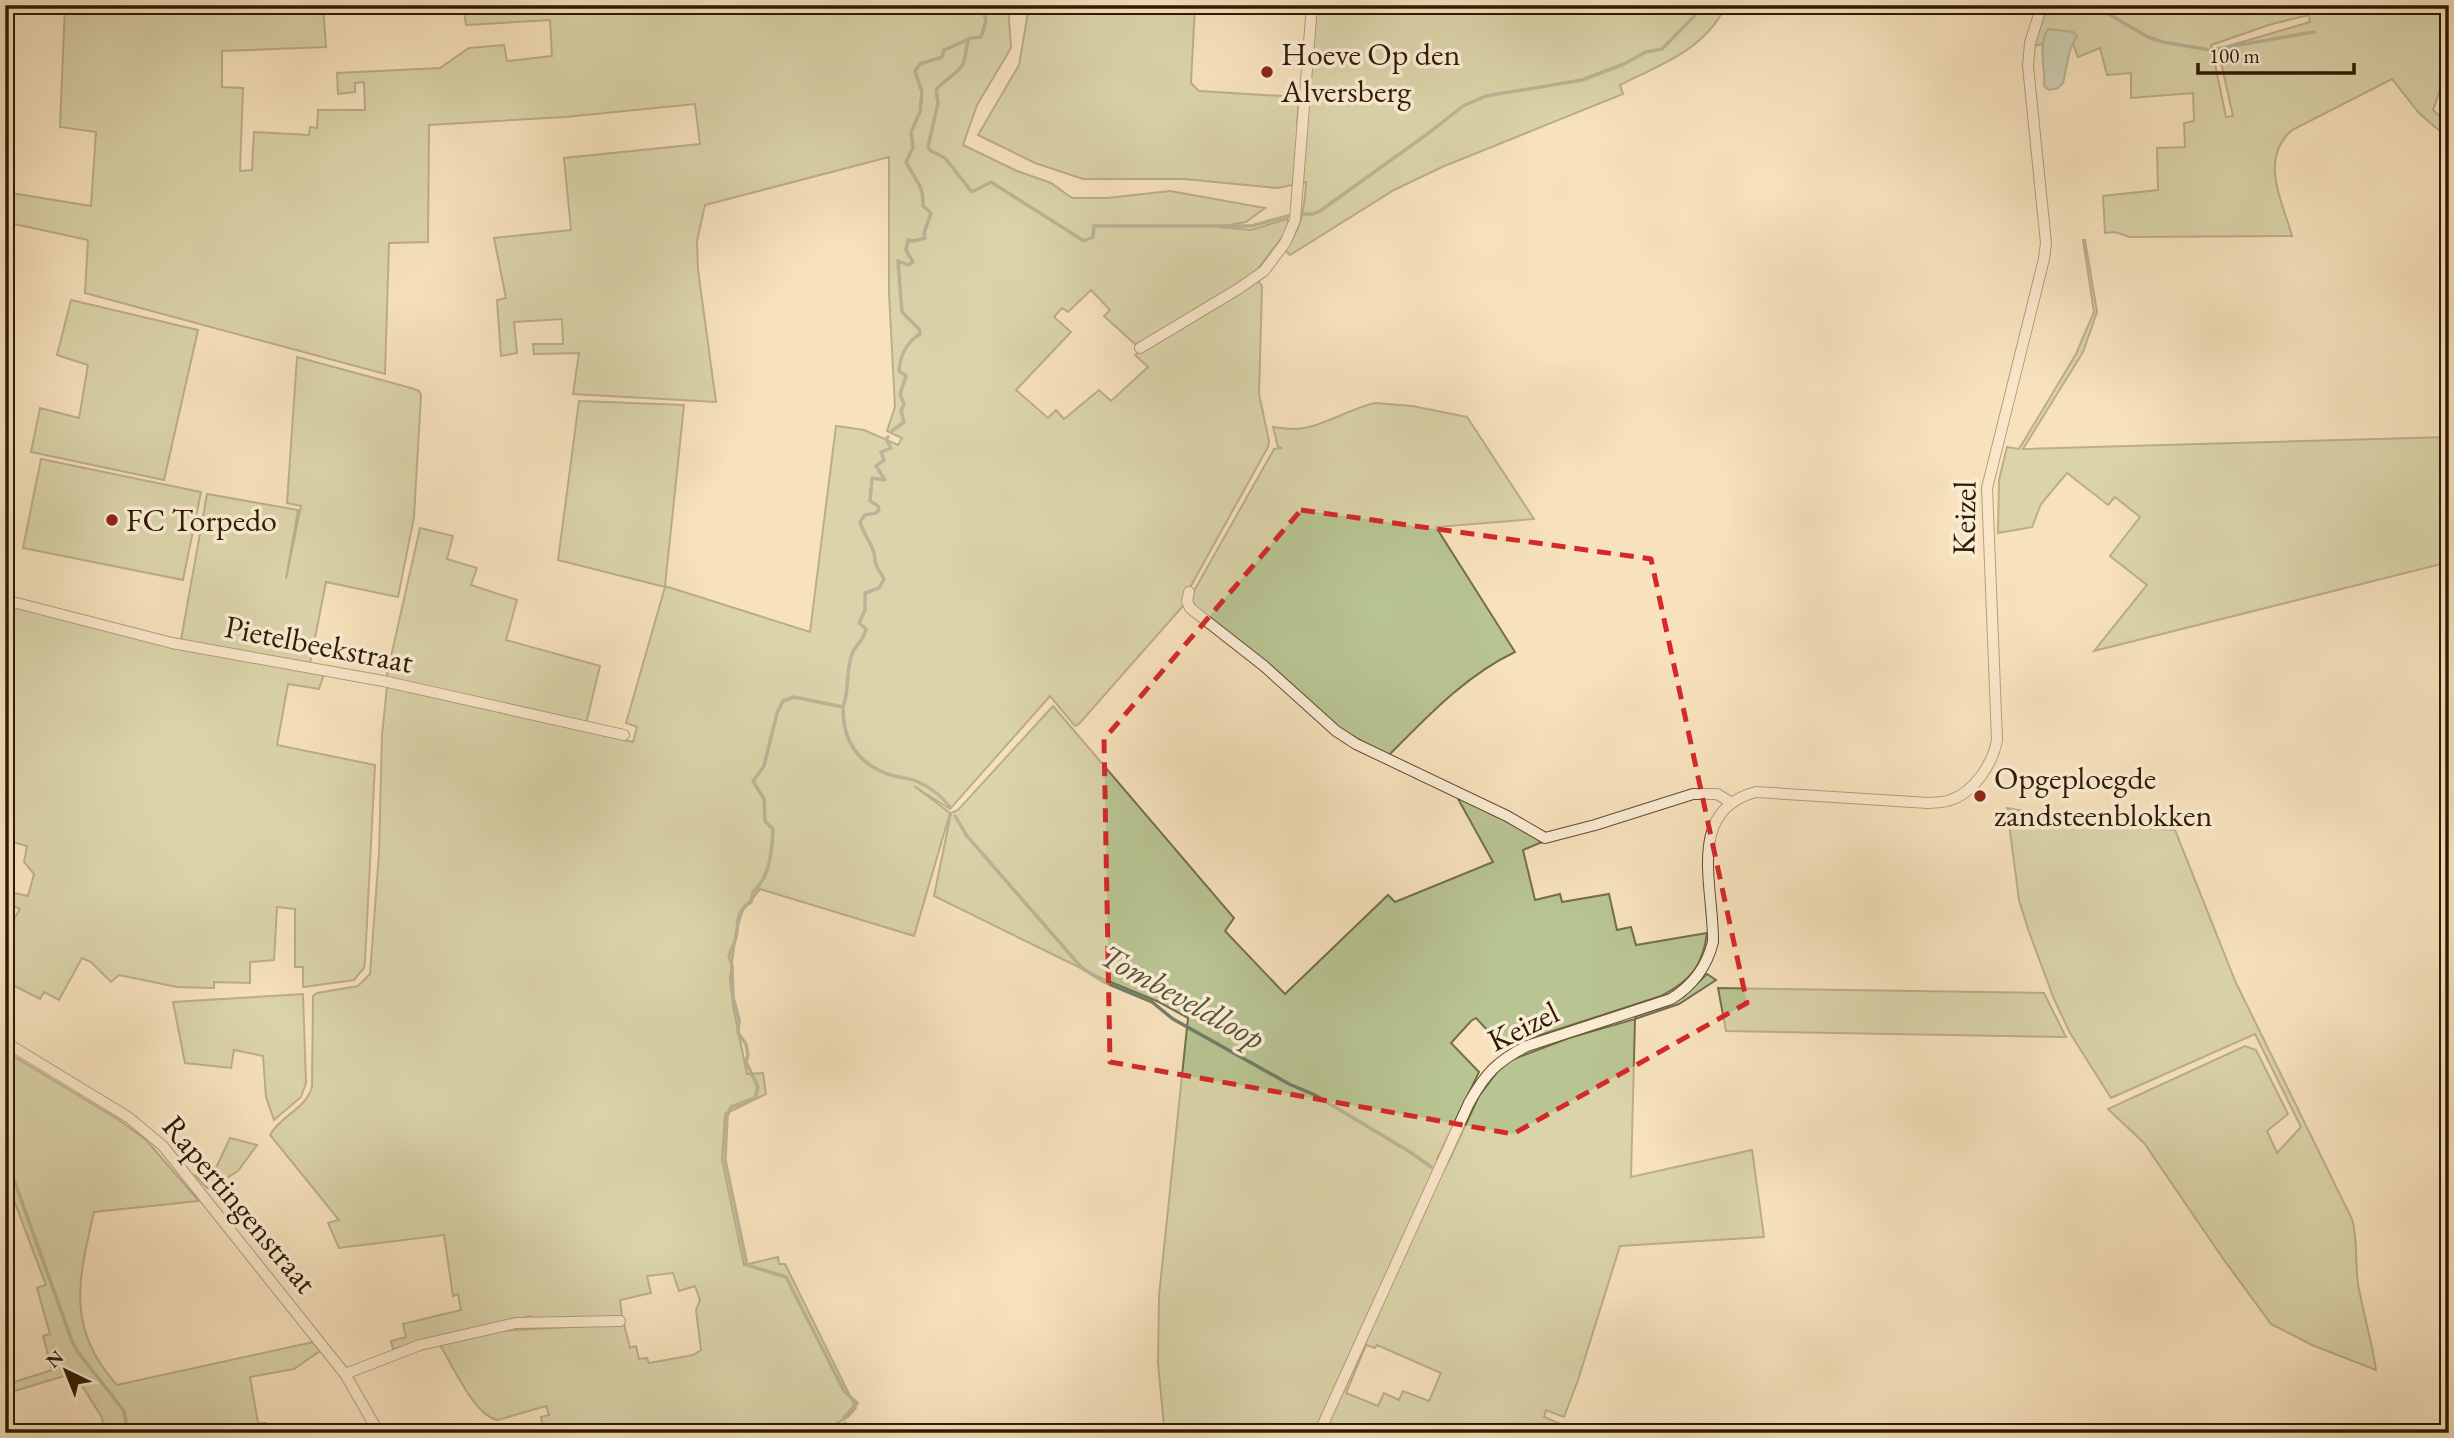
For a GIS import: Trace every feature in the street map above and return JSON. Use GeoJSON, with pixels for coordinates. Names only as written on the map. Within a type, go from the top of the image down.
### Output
{"type":"FeatureCollection","features":[{"type":"Feature","properties":{"kind":"street"},"geometry":{"type":"LineString","coordinates":[[1140,348],[1264,271],[1285,243],[1294,220],[1312,5]]}},
{"type":"Feature","properties":{"kind":"street","name":"Keizel"},"geometry":{"type":"LineString","coordinates":[[1319,1433],[1469,1103],[1487,1073],[1507,1056],[1527,1046],[1671,999],[1684,991],[1698,974],[1709,956],[1713,942],[1708,841],[1714,821],[1742,795],[1756,792],[1928,803],[1950,800],[1969,788],[1994,756],[1997,740],[1987,488],[2046,243],[2028,66],[2030,43],[2042,5]]}},
{"type":"Feature","properties":{"kind":"street"},"geometry":{"type":"LineString","coordinates":[[1189,592],[1187,601],[1190,608],[1264,666],[1336,731],[1356,744],[1507,816],[1545,838],[1693,794],[1717,794],[1732,803]]}},
{"type":"Feature","properties":{"kind":"street","name":"Pietelbeekstraat"},"geometry":{"type":"LineString","coordinates":[[5,600],[172,643],[383,681],[624,735]]}},
{"type":"Feature","properties":{"kind":"street","name":"Rapertingenstraat"},"geometry":{"type":"LineString","coordinates":[[5,1042],[128,1117],[163,1146],[345,1374],[379,1433]]}},
{"type":"Feature","properties":{"kind":"street"},"geometry":{"type":"LineString","coordinates":[[345,1374],[420,1345],[516,1323],[620,1321]]}},
{"type":"Feature","properties":{"kind":"highlighted area"},"geometry":{"type":"Polygon","coordinates":[[[1301,510],[1651,559],[1747,1003],[1513,1134],[1110,1062],[1104,739],[1301,510]]]}},
{"type":"Feature","properties":{"kind":"shaded area"},"geometry":{"type":"Polygon","coordinates":[[[65,5],[323,5],[326,47],[222,51],[222,87],[243,88],[240,171],[252,170],[254,132],[309,135],[310,127],[317,128],[318,110],[365,110],[364,82],[355,83],[355,92],[338,94],[337,73],[440,68],[469,48],[504,45],[507,61],[552,56],[550,20],[466,25],[463,5],[1008,5],[1011,48],[977,105],[963,145],[1017,171],[1051,183],[1072,198],[1107,198],[1170,191],[1265,208],[1246,222],[1217,227],[1251,230],[1287,219],[1289,223],[1286,232],[1254,274],[1136,345],[1104,316],[1110,310],[1091,290],[1068,312],[1062,308],[1054,317],[1071,332],[1016,390],[1048,418],[1056,410],[1064,419],[1099,390],[1111,401],[1148,367],[1135,355],[1259,282],[1262,286],[1259,394],[1268,447],[1187,593],[1182,607],[1079,724],[1075,726],[1050,696],[950,809],[914,786],[950,813],[914,936],[760,889],[743,910],[736,932],[730,978],[733,1006],[747,1074],[763,1073],[766,1094],[725,1114],[722,1160],[744,1265],[778,1257],[779,1264],[785,1264],[856,1408],[848,1417],[819,1433],[530,1433],[543,1429],[541,1417],[549,1415],[546,1406],[498,1420],[489,1417],[473,1400],[440,1345],[501,1331],[624,1324],[630,1348],[636,1346],[639,1359],[647,1358],[649,1363],[693,1355],[701,1350],[696,1310],[700,1300],[695,1286],[679,1291],[673,1273],[647,1276],[651,1293],[620,1300],[622,1316],[532,1321],[531,1316],[393,1349],[391,1341],[406,1337],[403,1324],[461,1310],[458,1294],[453,1296],[444,1235],[339,1248],[328,1223],[339,1220],[270,1135],[280,1122],[299,1107],[312,1087],[313,996],[358,986],[370,974],[379,853],[382,735],[387,687],[633,742],[637,727],[626,723],[665,587],[558,560],[579,401],[684,405],[665,586],[810,632],[836,426],[864,430],[898,445],[902,438],[887,431],[895,407],[889,293],[889,157],[705,205],[697,241],[698,270],[716,402],[573,394],[579,353],[534,354],[533,344],[563,344],[562,319],[514,322],[517,353],[501,356],[497,300],[506,298],[494,238],[571,230],[564,158],[700,144],[695,104],[565,117],[429,125],[428,242],[389,243],[385,374],[85,293],[88,240],[5,222],[5,192],[91,206],[96,132],[60,127],[65,5]]]}},
{"type":"Feature","properties":{"kind":"shaded area"},"geometry":{"type":"Polygon","coordinates":[[[1025,5],[1195,5],[1191,83],[1199,91],[1299,97],[1297,124],[1306,125],[1317,5],[1726,5],[1707,33],[1694,44],[1666,62],[1620,85],[1623,94],[1442,167],[1394,190],[1290,255],[1285,250],[1301,218],[1306,182],[1278,188],[1184,179],[1083,179],[1035,163],[978,135],[1019,65],[1028,12],[1025,5]]]}},
{"type":"Feature","properties":{"kind":"shaded area"},"geometry":{"type":"Polygon","coordinates":[[[2050,5],[2449,5],[2449,64],[2433,110],[2449,124],[2449,139],[2419,113],[2392,79],[2292,130],[2282,141],[2275,167],[2276,180],[2292,236],[2130,237],[2115,232],[2105,233],[2103,196],[2158,190],[2157,148],[2185,147],[2184,123],[2194,121],[2193,93],[2131,98],[2131,73],[2107,75],[2100,48],[2078,57],[2071,38],[2034,46],[2050,5]],[[2309,15],[2272,24],[2211,45],[2226,117],[2233,116],[2218,49],[2310,22],[2309,15]]]}},
{"type":"Feature","properties":{"kind":"shaded area"},"geometry":{"type":"Polygon","coordinates":[[[2048,29],[2073,32],[2077,36],[2070,50],[2063,83],[2058,88],[2049,90],[2044,86],[2042,51],[2048,29]]]}},
{"type":"Feature","properties":{"kind":"shaded area"},"geometry":{"type":"Polygon","coordinates":[[[2083,240],[2097,312],[2083,352],[2023,449],[2449,437],[2449,562],[2094,651],[2147,585],[2110,556],[2140,517],[2115,497],[2108,505],[2067,473],[2041,504],[2032,527],[1998,533],[1999,480],[2007,447],[2019,449],[2076,354],[2094,312],[2083,240]]]}},
{"type":"Feature","properties":{"kind":"shaded area"},"geometry":{"type":"Polygon","coordinates":[[[71,300],[198,330],[164,480],[31,452],[40,408],[79,418],[88,365],[57,355],[71,300]]]}},
{"type":"Feature","properties":{"kind":"shaded area"},"geometry":{"type":"Polygon","coordinates":[[[297,357],[411,388],[419,391],[421,395],[414,517],[398,597],[326,582],[310,663],[181,640],[207,494],[298,510],[286,579],[301,506],[287,503],[297,357]]]}},
{"type":"Feature","properties":{"kind":"shaded area"},"geometry":{"type":"Polygon","coordinates":[[[1375,403],[1412,406],[1467,417],[1534,519],[1436,527],[1515,652],[1463,685],[1388,756],[1334,725],[1197,609],[1190,598],[1274,449],[1282,448],[1278,447],[1273,427],[1306,428],[1375,403]]]}},
{"type":"Feature","properties":{"kind":"shaded area","name":"FC Torpedo"},"geometry":{"type":"Polygon","coordinates":[[[41,459],[201,492],[183,580],[23,548],[41,459]]]}},
{"type":"Feature","properties":{"kind":"shaded area"},"geometry":{"type":"Polygon","coordinates":[[[420,528],[453,536],[447,559],[477,568],[471,585],[517,600],[506,640],[600,666],[586,724],[386,679],[420,528]]]}},
{"type":"Feature","properties":{"kind":"shaded area"},"geometry":{"type":"Polygon","coordinates":[[[5,604],[324,674],[319,689],[288,684],[277,745],[375,765],[365,961],[364,968],[354,980],[303,987],[303,967],[295,967],[295,909],[277,907],[274,960],[250,962],[250,983],[214,982],[214,988],[177,987],[119,975],[111,982],[91,962],[82,958],[59,1000],[44,992],[40,999],[11,984],[5,993],[5,934],[20,909],[5,902],[5,891],[28,896],[34,874],[24,862],[27,846],[5,840],[5,604]]]}},
{"type":"Feature","properties":{"kind":"shaded area"},"geometry":{"type":"Polygon","coordinates":[[[1053,706],[1234,918],[1225,931],[1285,994],[1388,895],[1395,902],[1493,862],[1457,797],[1507,820],[1542,842],[1523,850],[1535,900],[1560,894],[1562,902],[1609,894],[1617,930],[1631,927],[1636,945],[1707,933],[1705,944],[1694,971],[1661,996],[1522,1041],[1505,1049],[1476,1018],[1471,1021],[1451,1043],[1479,1072],[1437,1159],[1448,1163],[1479,1096],[1498,1071],[1511,1060],[1569,1038],[1635,1019],[1631,1177],[1752,1150],[1764,1237],[1620,1246],[1564,1417],[1546,1410],[1544,1417],[1582,1433],[1320,1433],[1314,1429],[1312,1433],[1161,1433],[1164,1426],[1158,1363],[1159,1296],[1188,1018],[934,896],[951,813],[958,810],[1053,706]],[[1366,1345],[1346,1393],[1378,1406],[1384,1393],[1399,1400],[1403,1391],[1429,1401],[1441,1373],[1377,1345],[1375,1348],[1366,1345]]]}},
{"type":"Feature","properties":{"kind":"shaded area"},"geometry":{"type":"Polygon","coordinates":[[[2007,808],[2091,824],[2175,830],[2236,983],[2352,1219],[2358,1284],[2376,1370],[2312,1345],[2271,1324],[2144,1143],[2108,1109],[2245,1046],[2256,1050],[2288,1114],[2267,1131],[2277,1153],[2301,1127],[2255,1034],[2111,1098],[2070,1033],[2054,999],[2028,929],[2019,900],[2007,808]]]}},
{"type":"Feature","properties":{"kind":"shaded area"},"geometry":{"type":"Polygon","coordinates":[[[1707,974],[1716,980],[1679,1004],[1635,1019],[1636,1016],[1669,1005],[1683,997],[1707,974]]]}},
{"type":"Feature","properties":{"kind":"shaded area"},"geometry":{"type":"Polygon","coordinates":[[[1718,988],[2044,993],[2066,1037],[1726,1031],[1718,988]]]}},
{"type":"Feature","properties":{"kind":"shaded area"},"geometry":{"type":"Polygon","coordinates":[[[303,994],[306,1083],[301,1097],[274,1120],[266,1097],[263,1056],[234,1050],[231,1068],[185,1063],[173,1002],[303,994]]]}},
{"type":"Feature","properties":{"kind":"shaded area"},"geometry":{"type":"Polygon","coordinates":[[[5,1051],[119,1120],[146,1140],[199,1201],[94,1212],[84,1260],[80,1303],[83,1324],[101,1364],[117,1385],[313,1342],[320,1351],[294,1369],[250,1377],[258,1423],[266,1423],[269,1432],[282,1433],[106,1433],[101,1416],[74,1373],[5,1394],[5,1385],[52,1370],[43,1336],[50,1334],[37,1288],[46,1285],[12,1195],[5,1189],[5,1051]]]}},
{"type":"Feature","properties":{"kind":"shaded area"},"geometry":{"type":"Polygon","coordinates":[[[230,1138],[257,1145],[238,1171],[207,1188],[195,1175],[204,1165],[216,1168],[230,1138]]]}},
{"type":"Feature","properties":{"kind":"waterway"},"geometry":{"type":"LineString","coordinates":[[892,431],[904,422],[901,411],[904,404],[900,394],[906,376],[899,371],[901,360],[908,345],[920,334],[919,329],[902,312],[898,261],[908,265],[913,262],[906,250],[908,240],[925,238],[924,233],[931,213],[923,206],[920,188],[906,162],[913,148],[911,132],[920,112],[922,92],[915,71],[920,64],[942,57],[944,50],[971,38],[981,37],[986,21],[981,5]]}},
{"type":"Feature","properties":{"kind":"waterway"},"geometry":{"type":"LineString","coordinates":[[1300,214],[1320,211],[1463,106],[1486,96],[1582,80],[1624,64],[1646,52],[1662,49],[1705,5]]}},
{"type":"Feature","properties":{"kind":"waterway"},"geometry":{"type":"LineString","coordinates":[[2093,5],[2148,37],[2210,50],[2314,32]]}},
{"type":"Feature","properties":{"kind":"waterway"},"geometry":{"type":"LineString","coordinates":[[968,40],[963,64],[936,90],[938,103],[928,147],[945,158],[972,192],[991,182],[1084,241],[1093,237],[1094,226],[1251,226],[1288,216]]}},
{"type":"Feature","properties":{"kind":"waterway"},"geometry":{"type":"LineString","coordinates":[[844,1418],[857,1403],[844,1391],[786,1277],[747,1265],[725,1160],[727,1116],[731,1107],[755,1098],[758,1087],[746,1062],[746,1044],[738,1033],[739,1020],[733,997],[732,965],[729,957],[739,915],[751,902],[753,892],[767,871],[771,855],[773,829],[765,821],[764,799],[753,781],[764,766],[777,713],[783,701],[794,697],[843,707],[851,657],[866,629],[859,623],[865,610],[865,593],[879,588],[884,579],[860,522],[865,515],[879,510],[878,506],[870,501],[872,478],[885,480],[876,466],[884,460],[881,452],[891,448],[886,439],[888,437]]}},
{"type":"Feature","properties":{"kind":"waterway","name":"Tombeveldloop"},"geometry":{"type":"LineString","coordinates":[[843,708],[846,732],[862,759],[882,772],[924,785],[937,793],[950,807]]}},
{"type":"Feature","properties":{"kind":"waterway","name":"Tombeveldloop"},"geometry":{"type":"LineString","coordinates":[[955,816],[967,836],[1082,968],[1104,982],[1152,1002],[1173,1019],[1289,1084],[1315,1095],[1431,1167]]}},
{"type":"Feature","properties":{"kind":"waterway"},"geometry":{"type":"LineString","coordinates":[[5,1155],[72,1341],[124,1411],[128,1433]]}},
{"type":"Feature","properties":{"kind":"waterway"},"geometry":{"type":"LineString","coordinates":[[845,1423],[854,1433]]}},
{"type":"Feature","properties":{"kind":"place","name":"Hoeve Op den Alversberg"},"geometry":{"type":"Point","coordinates":[1267,72]}},
{"type":"Feature","properties":{"kind":"place","name":"FC Torpedo"},"geometry":{"type":"Point","coordinates":[112,520]}},
{"type":"Feature","properties":{"kind":"place","name":"Opgeploegde zandsteenblokken"},"geometry":{"type":"Point","coordinates":[1980,796]}}]}
